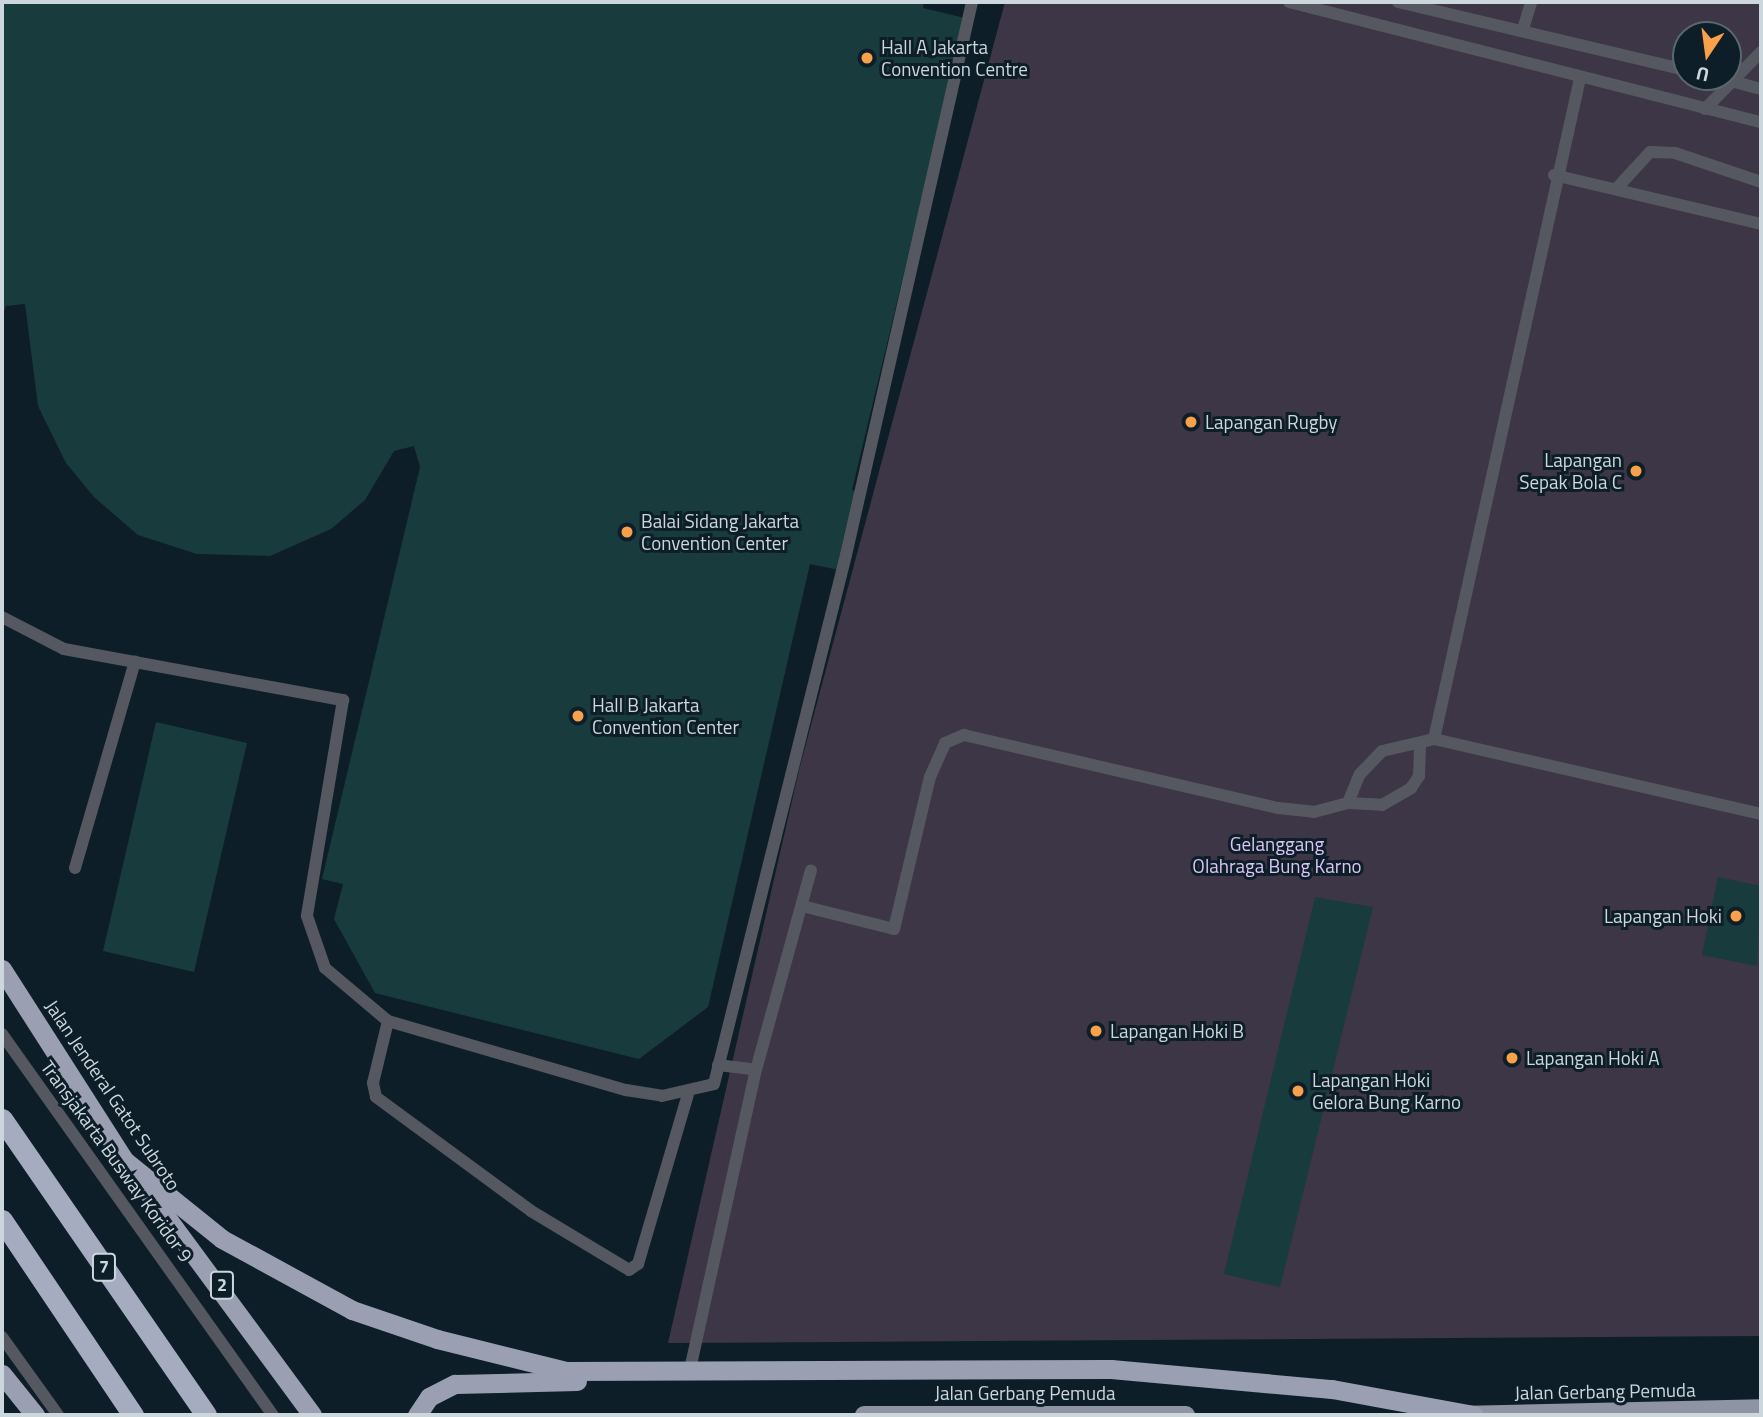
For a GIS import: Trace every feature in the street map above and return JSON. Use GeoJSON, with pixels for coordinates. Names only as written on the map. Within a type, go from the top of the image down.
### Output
{"type":"FeatureCollection","features":[{"type":"Feature","properties":{"kind":"highway","name":"Jalan Jenderal Gatot Subroto"},"geometry":{"type":"LineString","coordinates":[[2,969],[125,1161],[312,1415]]}},
{"type":"Feature","properties":{"kind":"highway","name":"7"},"geometry":{"type":"LineString","coordinates":[[2,1119],[206,1415]]}},
{"type":"Feature","properties":{"kind":"highway"},"geometry":{"type":"LineString","coordinates":[[125,1161],[222,1239],[352,1310],[437,1339],[566,1371],[689,1374],[1111,1369],[1332,1389],[1474,1415]]}},
{"type":"Feature","properties":{"kind":"highway"},"geometry":{"type":"LineString","coordinates":[[2,1220],[133,1415]]}},
{"type":"Feature","properties":{"kind":"highway"},"geometry":{"type":"LineString","coordinates":[[416,1415],[429,1397],[455,1384],[595,1380],[624,1373]]}},
{"type":"Feature","properties":{"kind":"highway"},"geometry":{"type":"LineString","coordinates":[[2,1374],[35,1415]]}},
{"type":"Feature","properties":{"kind":"main road","name":"Jalan Gerbang Pemuda"},"geometry":{"type":"LineString","coordinates":[[1449,1415],[1761,1408]]}},
{"type":"Feature","properties":{"kind":"main road","name":"Jalan Gerbang Pemuda"},"geometry":{"type":"LineString","coordinates":[[864,1415],[1186,1415]]}},
{"type":"Feature","properties":{"kind":"lane"},"geometry":{"type":"LineString","coordinates":[[2,617],[64,649],[343,700],[307,916],[325,968],[388,1021],[626,1090],[688,1094],[714,1084],[846,555],[972,2]]}},
{"type":"Feature","properties":{"kind":"lane"},"geometry":{"type":"LineString","coordinates":[[1289,2],[1761,122]]}},
{"type":"Feature","properties":{"kind":"lane"},"geometry":{"type":"LineString","coordinates":[[1398,2],[1523,29],[1672,66]]}},
{"type":"Feature","properties":{"kind":"lane"},"geometry":{"type":"LineString","coordinates":[[1523,29],[1531,2]]}},
{"type":"Feature","properties":{"kind":"lane"},"geometry":{"type":"LineString","coordinates":[[1742,69],[1761,52]]}},
{"type":"Feature","properties":{"kind":"lane"},"geometry":{"type":"LineString","coordinates":[[1433,739],[1554,174],[1580,78]]}},
{"type":"Feature","properties":{"kind":"lane"},"geometry":{"type":"LineString","coordinates":[[1742,83],[1761,89]]}},
{"type":"Feature","properties":{"kind":"lane"},"geometry":{"type":"LineString","coordinates":[[1705,109],[1721,91]]}},
{"type":"Feature","properties":{"kind":"lane"},"geometry":{"type":"LineString","coordinates":[[1616,189],[1650,152],[1675,153],[1761,182]]}},
{"type":"Feature","properties":{"kind":"lane"},"geometry":{"type":"LineString","coordinates":[[1554,174],[1761,224]]}},
{"type":"Feature","properties":{"kind":"lane"},"geometry":{"type":"LineString","coordinates":[[75,868],[135,662]]}},
{"type":"Feature","properties":{"kind":"lane"},"geometry":{"type":"LineString","coordinates":[[802,906],[894,929],[930,777],[945,743],[964,735],[1278,808],[1314,811],[1348,803],[1382,805],[1411,788],[1419,776],[1420,747]]}},
{"type":"Feature","properties":{"kind":"lane"},"geometry":{"type":"LineString","coordinates":[[1348,803],[1360,774],[1382,751],[1420,747],[1433,739],[1761,814]]}},
{"type":"Feature","properties":{"kind":"lane"},"geometry":{"type":"LineString","coordinates":[[689,1374],[756,1070],[811,870]]}},
{"type":"Feature","properties":{"kind":"lane"},"geometry":{"type":"LineString","coordinates":[[388,1021],[373,1083],[376,1097],[531,1211],[629,1270],[638,1264],[688,1094]]}},
{"type":"Feature","properties":{"kind":"lane","name":"Transjakarta Busway Koridor 9"},"geometry":{"type":"LineString","coordinates":[[2,1034],[273,1415]]}},
{"type":"Feature","properties":{"kind":"lane"},"geometry":{"type":"LineString","coordinates":[[718,1065],[756,1070]]}},
{"type":"Feature","properties":{"kind":"lane"},"geometry":{"type":"LineString","coordinates":[[2,1338],[58,1415]]}},
{"type":"Feature","properties":{"kind":"green space","name":"Gelanggang Olahraga Bung Karno"},"geometry":{"type":"Polygon","coordinates":[[[1005,2],[1761,2],[1761,1336],[668,1343],[799,770],[1005,2]]]}},
{"type":"Feature","properties":{"kind":"building","name":"Balai Sidang Jakarta Convention Center"},"geometry":{"type":"Polygon","coordinates":[[[2,2],[924,2],[923,8],[965,18],[852,490],[859,492],[839,570],[810,564],[708,1007],[639,1059],[375,993],[334,919],[343,884],[322,879],[420,467],[414,446],[394,451],[365,500],[331,529],[270,556],[197,554],[138,535],[94,497],[66,463],[38,406],[25,304],[6,306],[2,317],[2,2]]]}},
{"type":"Feature","properties":{"kind":"building"},"geometry":{"type":"Polygon","coordinates":[[[156,722],[247,743],[194,972],[103,951],[156,722]]]}},
{"type":"Feature","properties":{"kind":"building","name":"Lapangan Hoki"},"geometry":{"type":"Polygon","coordinates":[[[1718,877],[1761,886],[1757,966],[1702,955],[1718,877]]]}},
{"type":"Feature","properties":{"kind":"building","name":"Lapangan Hoki Gelora Bung Karno"},"geometry":{"type":"Polygon","coordinates":[[[1315,897],[1373,907],[1280,1287],[1224,1274],[1315,897]]]}},
{"type":"Feature","properties":{"kind":"place","name":"Hall A Jakarta Convention Centre"},"geometry":{"type":"Point","coordinates":[867,58]}},
{"type":"Feature","properties":{"kind":"place","name":"Lapangan Rugby"},"geometry":{"type":"Point","coordinates":[1191,422]}},
{"type":"Feature","properties":{"kind":"place","name":"Lapangan Sepak Bola C"},"geometry":{"type":"Point","coordinates":[1636,471]}},
{"type":"Feature","properties":{"kind":"place","name":"Balai Sidang Jakarta Convention Center"},"geometry":{"type":"Point","coordinates":[627,532]}},
{"type":"Feature","properties":{"kind":"place","name":"Hall B Jakarta Convention Center"},"geometry":{"type":"Point","coordinates":[578,716]}},
{"type":"Feature","properties":{"kind":"place","name":"Lapangan Hoki"},"geometry":{"type":"Point","coordinates":[1736,916]}},
{"type":"Feature","properties":{"kind":"place","name":"Lapangan Hoki B"},"geometry":{"type":"Point","coordinates":[1096,1031]}},
{"type":"Feature","properties":{"kind":"place","name":"Lapangan Hoki A"},"geometry":{"type":"Point","coordinates":[1512,1058]}},
{"type":"Feature","properties":{"kind":"place","name":"Lapangan Hoki Gelora Bung Karno"},"geometry":{"type":"Point","coordinates":[1298,1091]}}]}
